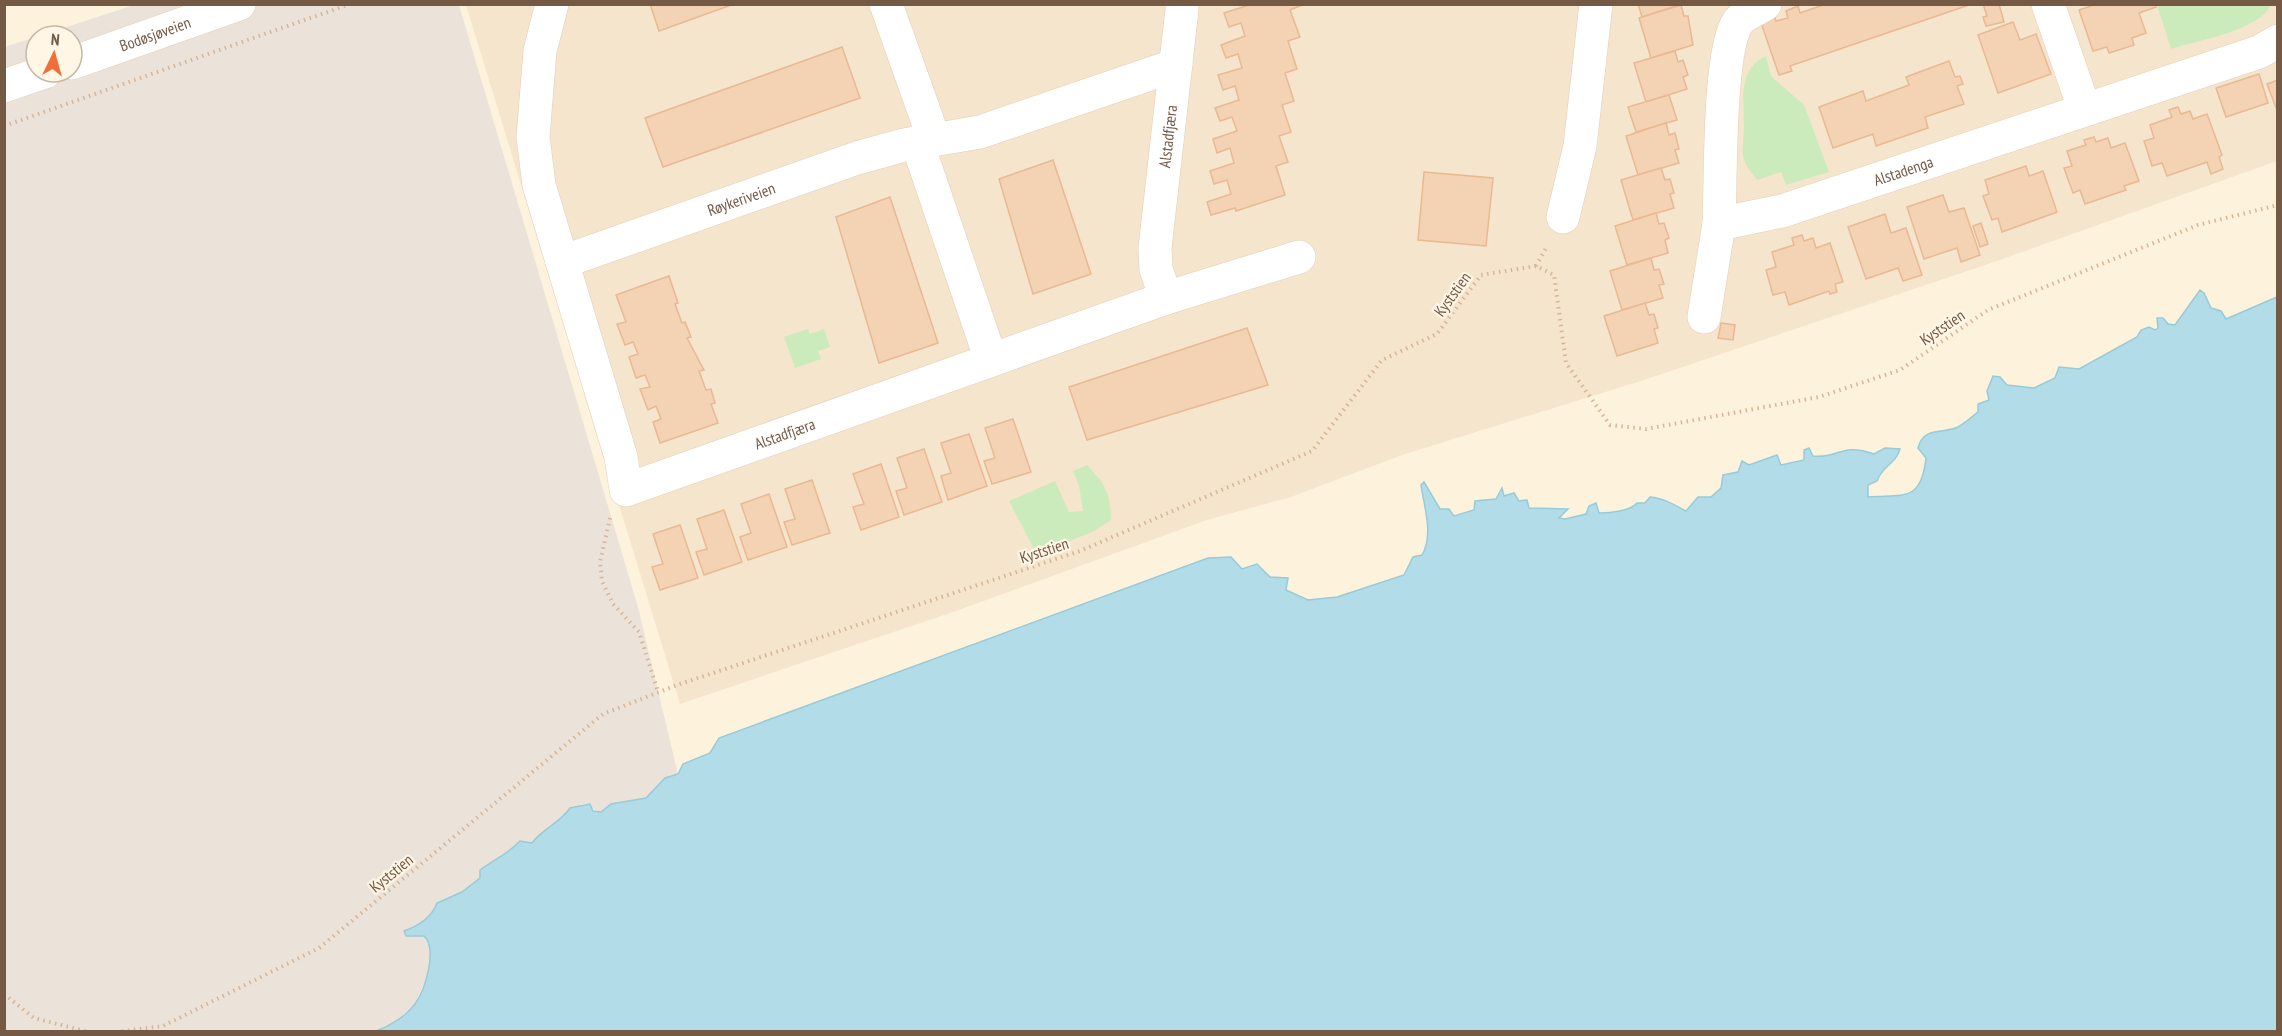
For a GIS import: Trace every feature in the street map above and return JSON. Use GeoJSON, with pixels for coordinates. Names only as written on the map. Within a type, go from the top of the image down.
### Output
{"type":"FeatureCollection","features":[{"type":"Feature","properties":{"kind":"street","name":"Bodøsjøveien"},"geometry":{"type":"LineString","coordinates":[[84,59],[239,4]]}},
{"type":"Feature","properties":{"kind":"street"},"geometry":{"type":"LineString","coordinates":[[552,4],[540,51],[533,137],[539,185],[621,457],[626,490]]}},
{"type":"Feature","properties":{"kind":"street"},"geometry":{"type":"LineString","coordinates":[[886,4],[991,360]]}},
{"type":"Feature","properties":{"kind":"street"},"geometry":{"type":"LineString","coordinates":[[1563,217],[1580,146],[1596,4]]}},
{"type":"Feature","properties":{"kind":"street"},"geometry":{"type":"LineString","coordinates":[[1704,317],[1719,224],[1723,111],[1728,55],[1738,22],[1765,4]]}},
{"type":"Feature","properties":{"kind":"street"},"geometry":{"type":"LineString","coordinates":[[2048,4],[2084,108]]}},
{"type":"Feature","properties":{"kind":"street","name":"Alstadfjæra"},"geometry":{"type":"LineString","coordinates":[[1166,298],[1156,269],[1155,248],[1182,9]]}},
{"type":"Feature","properties":{"kind":"street","name":"Alstadenga"},"geometry":{"type":"LineString","coordinates":[[1719,224],[1782,211],[2084,108],[2259,52],[2277,41]]}},
{"type":"Feature","properties":{"kind":"street","name":"Røykeriveien"},"geometry":{"type":"LineString","coordinates":[[562,262],[857,158],[926,141],[980,132],[1176,65]]}},
{"type":"Feature","properties":{"kind":"street"},"geometry":{"type":"LineString","coordinates":[[4,86],[24,79]]}},
{"type":"Feature","properties":{"kind":"street","name":"Alstadfjæra"},"geometry":{"type":"LineString","coordinates":[[626,490],[1166,298],[1299,256]]}},
{"type":"Feature","properties":{"kind":"path"},"geometry":{"type":"LineString","coordinates":[[4,126],[350,4]]}},
{"type":"Feature","properties":{"kind":"path","name":"Kyststien"},"geometry":{"type":"LineString","coordinates":[[116,1032],[164,1026],[319,948],[603,714],[658,692],[1080,551],[1312,451],[1382,360],[1437,334],[1481,275],[1536,266],[1554,275],[1566,363],[1610,425],[1646,429],[1819,397],[1900,370],[1988,310],[2198,225],[2277,205]]}},
{"type":"Feature","properties":{"kind":"path"},"geometry":{"type":"LineString","coordinates":[[626,490],[615,504],[604,537],[600,562],[602,581],[613,604],[631,620],[639,632],[658,692]]}},
{"type":"Feature","properties":{"kind":"path"},"geometry":{"type":"LineString","coordinates":[[4,994],[34,1018],[89,1032]]}},
{"type":"Feature","properties":{"kind":"shaded area"},"geometry":{"type":"Polygon","coordinates":[[[134,5],[459,5],[638,607],[678,774],[665,778],[646,798],[611,804],[601,812],[582,804],[575,809],[570,808],[562,819],[550,825],[532,843],[520,841],[507,855],[494,860],[480,878],[462,892],[437,902],[434,910],[417,927],[404,931],[406,936],[424,936],[429,940],[431,951],[427,976],[415,1004],[390,1026],[376,1032],[5,1031],[4,47],[24,41],[24,84],[84,84],[84,24],[76,24],[134,5]]]}},
{"type":"Feature","properties":{"kind":"shaded area"},"geometry":{"type":"Polygon","coordinates":[[[466,5],[2277,5],[2277,161],[2000,260],[1644,380],[1402,455],[1291,497],[1207,520],[956,611],[680,704],[466,5]]]}},
{"type":"Feature","properties":{"kind":"green space"},"geometry":{"type":"Polygon","coordinates":[[[2157,4],[2271,5],[2254,22],[2241,28],[2171,49],[2157,4]]]}},
{"type":"Feature","properties":{"kind":"green space"},"geometry":{"type":"Polygon","coordinates":[[[1766,56],[1771,76],[1804,105],[1829,172],[1786,185],[1781,172],[1757,180],[1746,165],[1743,152],[1744,87],[1750,69],[1766,56]]]}},
{"type":"Feature","properties":{"kind":"green space"},"geometry":{"type":"Polygon","coordinates":[[[808,329],[810,334],[824,329],[830,347],[818,351],[821,359],[795,368],[784,337],[808,329]]]}},
{"type":"Feature","properties":{"kind":"green space"},"geometry":{"type":"Polygon","coordinates":[[[1087,465],[1106,490],[1110,502],[1111,520],[1094,531],[1037,555],[1009,501],[1055,481],[1069,512],[1083,511],[1079,486],[1073,471],[1087,465]]]}},
{"type":"Feature","properties":{"kind":"water"},"geometry":{"type":"Polygon","coordinates":[[[2200,290],[2204,293],[2211,308],[2221,311],[2226,319],[2277,297],[2277,1031],[376,1031],[407,1013],[419,998],[426,980],[430,960],[428,942],[424,936],[406,936],[404,931],[424,920],[432,913],[437,903],[462,892],[480,878],[480,870],[520,841],[532,843],[570,808],[590,804],[593,811],[601,812],[611,804],[646,798],[665,778],[678,774],[683,764],[710,753],[719,738],[1208,558],[1231,557],[1242,569],[1257,564],[1270,577],[1288,578],[1286,590],[1308,600],[1337,597],[1404,575],[1413,557],[1422,555],[1426,547],[1428,529],[1421,485],[1424,482],[1440,509],[1449,509],[1454,516],[1474,510],[1475,501],[1496,499],[1502,488],[1504,496],[1514,493],[1519,501],[1527,500],[1529,508],[1568,509],[1559,518],[1565,519],[1586,514],[1589,506],[1596,503],[1599,513],[1609,513],[1625,510],[1637,503],[1645,503],[1650,497],[1664,500],[1686,511],[1698,497],[1711,497],[1721,488],[1723,475],[1738,472],[1742,461],[1749,465],[1777,455],[1781,465],[1804,460],[1804,450],[1809,448],[1813,456],[1821,456],[1847,450],[1874,454],[1885,448],[1900,449],[1877,481],[1868,485],[1868,497],[1908,493],[1920,483],[1924,472],[1926,458],[1918,448],[1924,436],[1958,427],[1978,412],[1978,404],[1989,400],[1987,391],[1993,376],[2000,377],[2007,385],[2034,388],[2055,378],[2059,367],[2079,369],[2137,337],[2141,330],[2149,327],[2155,330],[2158,328],[2157,318],[2163,318],[2168,324],[2175,325],[2200,290]]]}},
{"type":"Feature","properties":{"kind":"building"},"geometry":{"type":"Polygon","coordinates":[[[650,4],[734,4],[659,31],[650,4]]]}},
{"type":"Feature","properties":{"kind":"building"},"geometry":{"type":"Polygon","coordinates":[[[1638,4],[1682,4],[1642,17],[1638,4]]]}},
{"type":"Feature","properties":{"kind":"building"},"geometry":{"type":"Polygon","coordinates":[[[1826,4],[1972,4],[1790,66],[1792,71],[1779,75],[1759,17],[1773,12],[1776,21],[1788,18],[1786,11],[1798,6],[1800,13],[1826,4]]]}},
{"type":"Feature","properties":{"kind":"building"},"geometry":{"type":"Polygon","coordinates":[[[1983,4],[1999,4],[2004,22],[1986,26],[1983,17],[1987,16],[1983,4]]]}},
{"type":"Feature","properties":{"kind":"building"},"geometry":{"type":"Polygon","coordinates":[[[2097,4],[2155,4],[2156,7],[2139,13],[2146,33],[2132,38],[2134,45],[2109,53],[2107,47],[2093,51],[2079,10],[2097,4]]]}},
{"type":"Feature","properties":{"kind":"building"},"geometry":{"type":"Polygon","coordinates":[[[1249,5],[1302,5],[1290,10],[1300,37],[1288,41],[1297,69],[1285,73],[1294,101],[1282,105],[1291,132],[1279,136],[1288,162],[1276,166],[1285,195],[1236,211],[1235,208],[1211,215],[1207,202],[1231,194],[1227,180],[1214,184],[1210,171],[1234,163],[1230,148],[1217,153],[1213,139],[1237,131],[1232,117],[1220,121],[1215,108],[1239,100],[1235,86],[1223,90],[1218,75],[1242,68],[1238,54],[1226,58],[1221,45],[1245,36],[1241,23],[1229,27],[1224,13],[1249,5]]]}},
{"type":"Feature","properties":{"kind":"building"},"geometry":{"type":"Polygon","coordinates":[[[1681,5],[1684,16],[1688,16],[1693,45],[1651,58],[1639,18],[1681,5]]]}},
{"type":"Feature","properties":{"kind":"building"},"geometry":{"type":"Polygon","coordinates":[[[2013,22],[2020,40],[2036,34],[2051,74],[1998,93],[1978,35],[2013,22]]]}},
{"type":"Feature","properties":{"kind":"building"},"geometry":{"type":"Polygon","coordinates":[[[842,47],[860,98],[663,167],[645,118],[842,47]]]}},
{"type":"Feature","properties":{"kind":"building"},"geometry":{"type":"Polygon","coordinates":[[[1675,51],[1678,62],[1683,60],[1688,75],[1683,77],[1687,89],[1646,102],[1634,63],[1675,51]]]}},
{"type":"Feature","properties":{"kind":"building"},"geometry":{"type":"Polygon","coordinates":[[[1949,61],[1955,77],[1960,76],[1963,84],[1957,86],[1964,104],[1925,117],[1928,128],[1876,146],[1873,134],[1833,148],[1819,107],[1863,91],[1866,101],[1909,85],[1906,77],[1949,61]]]}},
{"type":"Feature","properties":{"kind":"building"},"geometry":{"type":"Polygon","coordinates":[[[2259,74],[2268,103],[2226,117],[2216,88],[2259,74]]]}},
{"type":"Feature","properties":{"kind":"building"},"geometry":{"type":"Polygon","coordinates":[[[2278,80],[2278,113],[2267,84],[2278,80]]]}},
{"type":"Feature","properties":{"kind":"building"},"geometry":{"type":"Polygon","coordinates":[[[1669,95],[1677,120],[1636,132],[1628,107],[1669,95]]]}},
{"type":"Feature","properties":{"kind":"building"},"geometry":{"type":"Polygon","coordinates":[[[2178,107],[2181,114],[2190,111],[2193,119],[2207,114],[2222,155],[2219,157],[2223,169],[2211,174],[2207,162],[2167,176],[2162,163],[2152,166],[2144,141],[2154,138],[2150,125],[2172,117],[2169,110],[2178,107]]]}},
{"type":"Feature","properties":{"kind":"building"},"geometry":{"type":"Polygon","coordinates":[[[1666,123],[1669,135],[1675,133],[1679,149],[1675,150],[1679,163],[1638,175],[1626,136],[1666,123]]]}},
{"type":"Feature","properties":{"kind":"building"},"geometry":{"type":"Polygon","coordinates":[[[2094,137],[2096,142],[2108,138],[2111,148],[2125,143],[2139,181],[2124,186],[2126,190],[2085,204],[2080,190],[2073,193],[2064,168],[2072,166],[2067,151],[2086,145],[2084,140],[2094,137]]]}},
{"type":"Feature","properties":{"kind":"building"},"geometry":{"type":"Polygon","coordinates":[[[1053,160],[1091,274],[1033,294],[999,179],[1053,160]]]}},
{"type":"Feature","properties":{"kind":"building"},"geometry":{"type":"Polygon","coordinates":[[[2026,166],[2029,176],[2043,171],[2057,212],[2002,232],[1998,218],[1992,220],[1983,196],[1989,194],[1985,180],[2026,166]]]}},
{"type":"Feature","properties":{"kind":"building"},"geometry":{"type":"Polygon","coordinates":[[[1661,168],[1665,180],[1670,179],[1674,193],[1670,194],[1674,208],[1633,220],[1621,180],[1661,168]]]}},
{"type":"Feature","properties":{"kind":"building"},"geometry":{"type":"Polygon","coordinates":[[[1424,172],[1493,178],[1486,246],[1418,240],[1424,172]]]}},
{"type":"Feature","properties":{"kind":"building"},"geometry":{"type":"Polygon","coordinates":[[[1943,195],[1949,212],[1964,208],[1980,255],[1961,262],[1957,248],[1924,259],[1907,207],[1943,195]]]}},
{"type":"Feature","properties":{"kind":"building"},"geometry":{"type":"Polygon","coordinates":[[[890,197],[938,343],[879,363],[836,217],[890,197]]]}},
{"type":"Feature","properties":{"kind":"building"},"geometry":{"type":"Polygon","coordinates":[[[1656,213],[1659,224],[1664,223],[1669,238],[1665,240],[1668,253],[1627,265],[1615,226],[1656,213]]]}},
{"type":"Feature","properties":{"kind":"building"},"geometry":{"type":"Polygon","coordinates":[[[1885,214],[1891,233],[1906,228],[1922,275],[1903,281],[1898,268],[1866,279],[1848,227],[1885,214]]]}},
{"type":"Feature","properties":{"kind":"building"},"geometry":{"type":"Polygon","coordinates":[[[1981,223],[1988,244],[1980,247],[1973,226],[1981,223]]]}},
{"type":"Feature","properties":{"kind":"building"},"geometry":{"type":"Polygon","coordinates":[[[1802,235],[1804,241],[1813,238],[1816,248],[1830,243],[1843,282],[1835,284],[1837,292],[1830,294],[1829,291],[1789,305],[1785,292],[1773,295],[1766,270],[1776,267],[1772,252],[1794,245],[1792,238],[1802,235]]]}},
{"type":"Feature","properties":{"kind":"building"},"geometry":{"type":"Polygon","coordinates":[[[1651,258],[1654,270],[1659,269],[1664,284],[1659,285],[1663,298],[1622,310],[1610,271],[1651,258]]]}},
{"type":"Feature","properties":{"kind":"building"},"geometry":{"type":"Polygon","coordinates":[[[669,276],[678,303],[675,304],[682,323],[685,322],[691,337],[687,338],[704,370],[699,371],[706,390],[711,389],[715,403],[711,404],[718,423],[660,443],[653,422],[661,419],[656,406],[648,410],[640,389],[650,387],[645,375],[636,378],[629,357],[638,354],[633,342],[625,345],[617,324],[626,322],[616,295],[669,276]]]}},
{"type":"Feature","properties":{"kind":"building"},"geometry":{"type":"Polygon","coordinates":[[[1645,303],[1649,315],[1654,314],[1658,328],[1654,329],[1658,343],[1617,356],[1604,316],[1645,303]]]}},
{"type":"Feature","properties":{"kind":"building"},"geometry":{"type":"Polygon","coordinates":[[[1721,323],[1735,325],[1733,340],[1718,338],[1721,323]]]}},
{"type":"Feature","properties":{"kind":"building"},"geometry":{"type":"Polygon","coordinates":[[[1247,328],[1268,385],[1087,440],[1069,387],[1247,328]]]}},
{"type":"Feature","properties":{"kind":"building"},"geometry":{"type":"Polygon","coordinates":[[[1013,419],[1031,472],[992,484],[984,461],[995,458],[985,428],[1013,419]]]}},
{"type":"Feature","properties":{"kind":"building"},"geometry":{"type":"Polygon","coordinates":[[[969,434],[987,486],[948,500],[941,476],[951,473],[941,443],[969,434]]]}},
{"type":"Feature","properties":{"kind":"building"},"geometry":{"type":"Polygon","coordinates":[[[924,449],[942,502],[904,515],[896,491],[907,488],[897,458],[924,449]]]}},
{"type":"Feature","properties":{"kind":"building"},"geometry":{"type":"Polygon","coordinates":[[[881,464],[899,517],[861,530],[853,507],[864,504],[853,474],[881,464]]]}},
{"type":"Feature","properties":{"kind":"building"},"geometry":{"type":"Polygon","coordinates":[[[812,480],[830,533],[792,545],[784,522],[795,519],[785,489],[812,480]]]}},
{"type":"Feature","properties":{"kind":"building"},"geometry":{"type":"Polygon","coordinates":[[[769,494],[787,547],[748,560],[740,537],[751,533],[741,504],[769,494]]]}},
{"type":"Feature","properties":{"kind":"building"},"geometry":{"type":"Polygon","coordinates":[[[724,510],[742,562],[704,575],[696,552],[707,549],[697,519],[724,510]]]}},
{"type":"Feature","properties":{"kind":"building"},"geometry":{"type":"Polygon","coordinates":[[[680,525],[698,578],[660,590],[652,567],[663,564],[653,534],[680,525]]]}}]}
